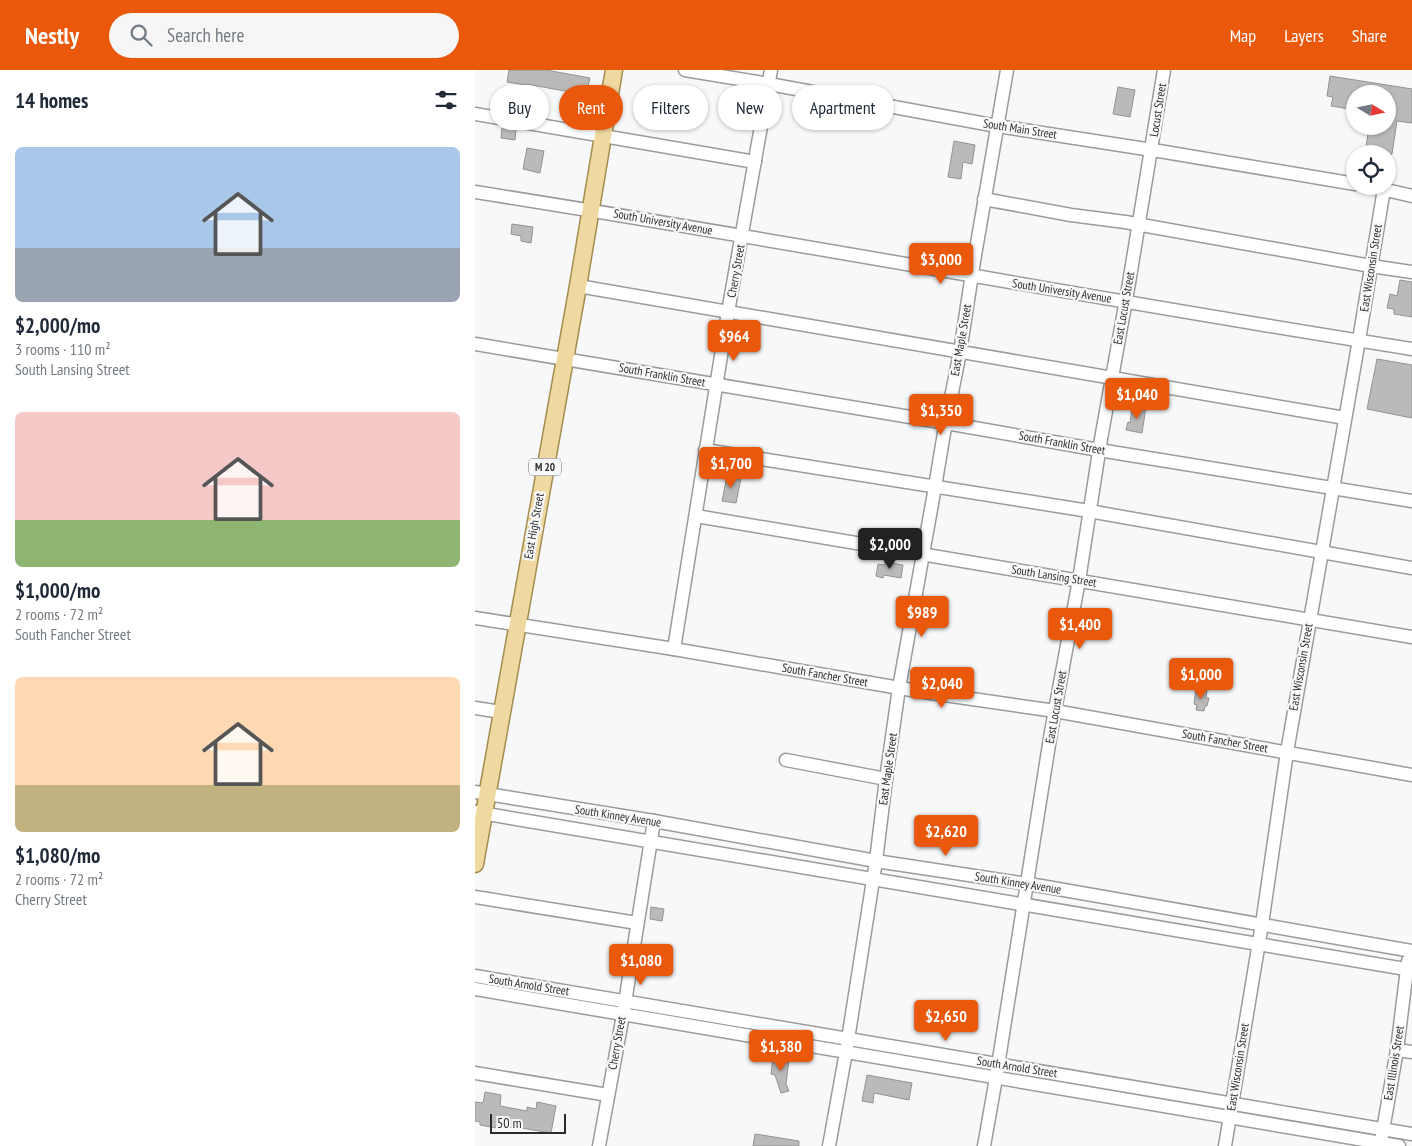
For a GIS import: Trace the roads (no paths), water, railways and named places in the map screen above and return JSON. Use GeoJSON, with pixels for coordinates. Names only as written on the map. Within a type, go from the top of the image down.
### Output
{"type":"FeatureCollection","features":[{"type":"Feature","properties":{"kind":"main road","name":"East High Street"},"geometry":{"type":"LineString","coordinates":[[475,864],[481,793],[501,712],[578,286],[614,70]]}},
{"type":"Feature","properties":{"kind":"street","name":"South Main Street"},"geometry":{"type":"LineString","coordinates":[[685,70],[997,126],[1346,182]]}},
{"type":"Feature","properties":{"kind":"street","name":"Cherry Street"},"geometry":{"type":"LineString","coordinates":[[674,649],[728,312],[771,70]]}},
{"type":"Feature","properties":{"kind":"street","name":"East Maple Street"},"geometry":{"type":"LineString","coordinates":[[829,1146],[876,861],[899,688],[945,423],[960,352],[1007,70]]}},
{"type":"Feature","properties":{"kind":"street","name":"Locust Street"},"geometry":{"type":"LineString","coordinates":[[1151,150],[1164,70]]}},
{"type":"Feature","properties":{"kind":"street"},"geometry":{"type":"LineString","coordinates":[[475,114],[755,162]]}},
{"type":"Feature","properties":{"kind":"street","name":"East Locust Street"},"geometry":{"type":"LineString","coordinates":[[984,1146],[999,1064],[1055,711],[1079,580],[1099,450],[1151,150]]}},
{"type":"Feature","properties":{"kind":"street","name":"South University Avenue"},"geometry":{"type":"LineString","coordinates":[[475,192],[1412,349]]}},
{"type":"Feature","properties":{"kind":"street"},"geometry":{"type":"LineString","coordinates":[[1396,193],[1412,196]]}},
{"type":"Feature","properties":{"kind":"street","name":"East Wisconsin Street"},"geometry":{"type":"LineString","coordinates":[[1225,1146],[1259,944],[1287,752],[1383,195]]}},
{"type":"Feature","properties":{"kind":"street"},"geometry":{"type":"LineString","coordinates":[[984,200],[1412,272]]}},
{"type":"Feature","properties":{"kind":"street"},"geometry":{"type":"LineString","coordinates":[[578,286],[1345,418]]}},
{"type":"Feature","properties":{"kind":"street","name":"South Franklin Street"},"geometry":{"type":"LineString","coordinates":[[475,344],[1412,501]]}},
{"type":"Feature","properties":{"kind":"street"},"geometry":{"type":"LineString","coordinates":[[705,450],[1089,511],[1412,568]]}},
{"type":"Feature","properties":{"kind":"street","name":"South Lansing Street"},"geometry":{"type":"LineString","coordinates":[[695,516],[1412,637]]}},
{"type":"Feature","properties":{"kind":"street","name":"South Fancher Street"},"geometry":{"type":"LineString","coordinates":[[475,618],[674,649],[899,688],[1055,711],[1412,775]]}},
{"type":"Feature","properties":{"kind":"street"},"geometry":{"type":"LineString","coordinates":[[475,708],[501,712]]}},
{"type":"Feature","properties":{"kind":"street"},"geometry":{"type":"LineString","coordinates":[[786,760],[886,779]]}},
{"type":"Feature","properties":{"kind":"street","name":"South Kinney Avenue"},"geometry":{"type":"LineString","coordinates":[[481,793],[1411,950]]}},
{"type":"Feature","properties":{"kind":"street","name":"South Kinney Avenue"},"geometry":{"type":"LineString","coordinates":[[479,813],[1409,969]]}},
{"type":"Feature","properties":{"kind":"street","name":"Cherry Street"},"geometry":{"type":"LineString","coordinates":[[599,1146],[623,1015],[654,821]]}},
{"type":"Feature","properties":{"kind":"street"},"geometry":{"type":"LineString","coordinates":[[475,897],[637,923]]}},
{"type":"Feature","properties":{"kind":"street","name":"East Illinois Street"},"geometry":{"type":"LineString","coordinates":[[1380,1144],[1397,1050],[1411,950]]}},
{"type":"Feature","properties":{"kind":"street","name":"South Arnold Street"},"geometry":{"type":"LineString","coordinates":[[475,976],[1412,1134]]}},
{"type":"Feature","properties":{"kind":"street","name":"South Arnold Street"},"geometry":{"type":"LineString","coordinates":[[475,989],[1399,1146]]}},
{"type":"Feature","properties":{"kind":"street"},"geometry":{"type":"LineString","coordinates":[[1397,1050],[1412,1052]]}},
{"type":"Feature","properties":{"kind":"street"},"geometry":{"type":"LineString","coordinates":[[475,1072],[608,1095]]}}]}
